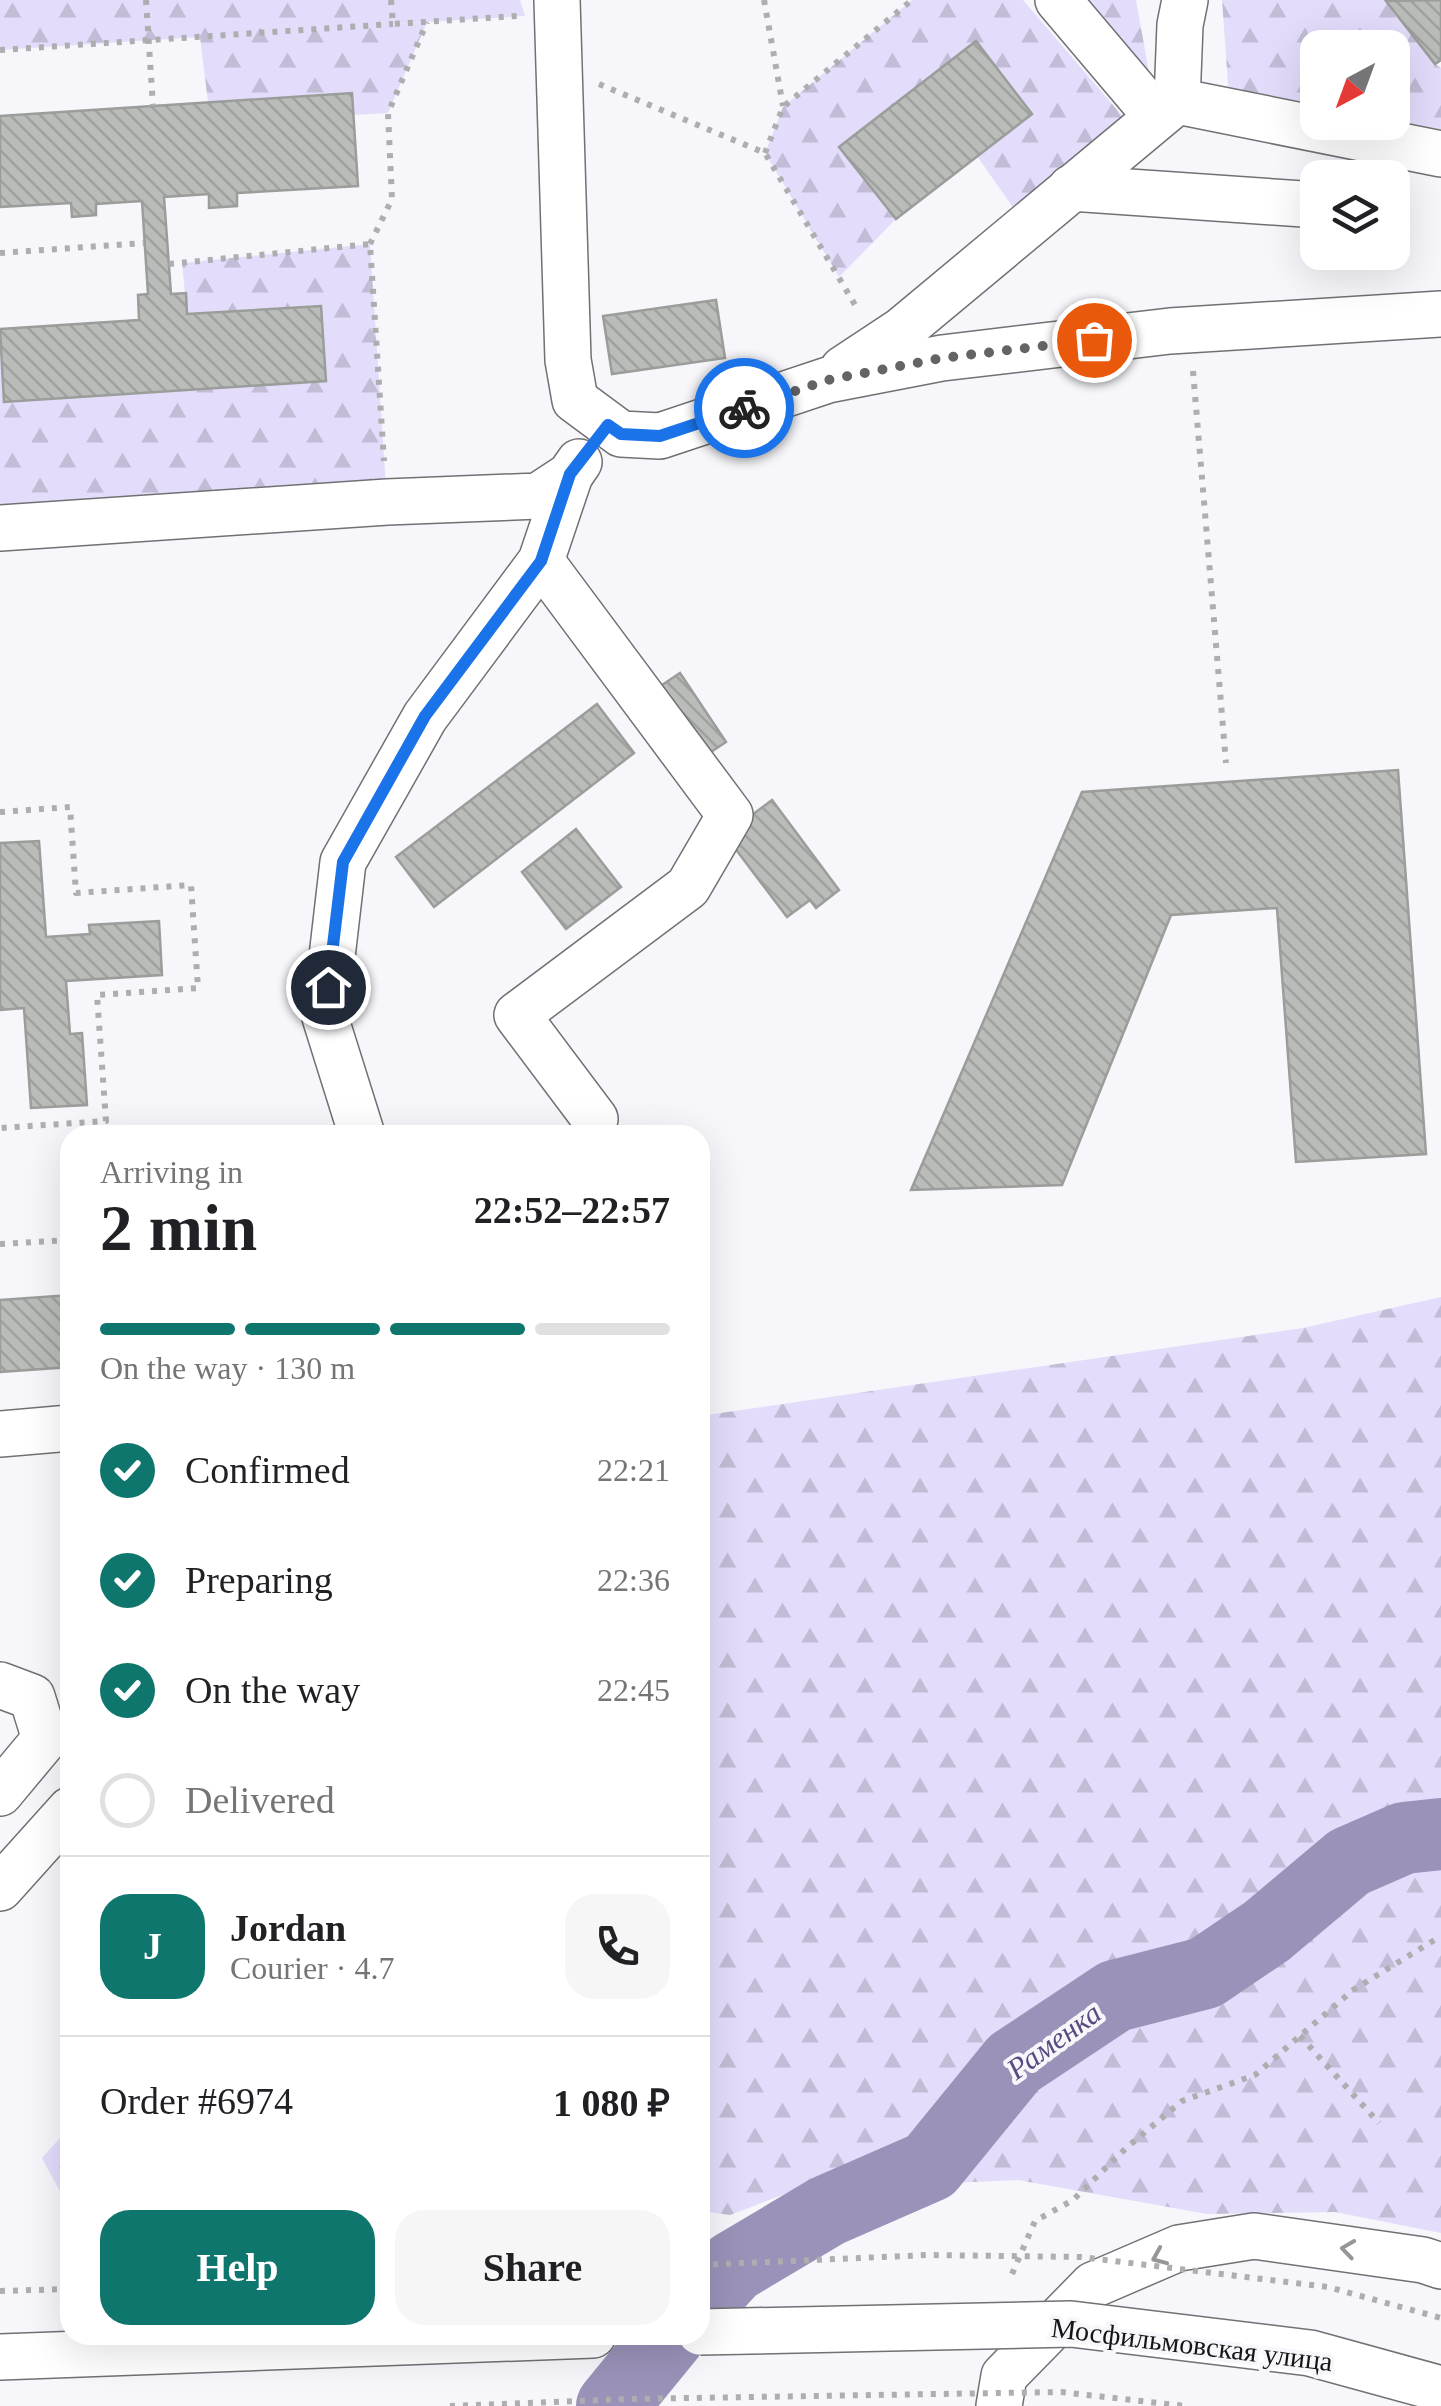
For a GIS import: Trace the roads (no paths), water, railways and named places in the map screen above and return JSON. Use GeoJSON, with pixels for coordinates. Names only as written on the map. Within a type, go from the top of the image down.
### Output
{"type":"FeatureCollection","features":[{"type":"Feature","properties":{"kind":"street"},"geometry":{"type":"LineString","coordinates":[[1058,0],[1167,109],[1441,154]]}},
{"type":"Feature","properties":{"kind":"street"},"geometry":{"type":"LineString","coordinates":[[828,380],[902,330],[1167,109],[1184,0]]}},
{"type":"Feature","properties":{"kind":"street"},"geometry":{"type":"LineString","coordinates":[[570,5],[561,68],[568,344],[592,413],[621,434],[660,436],[828,380],[942,358],[1190,330],[1441,314]]}},
{"type":"Feature","properties":{"kind":"street"},"geometry":{"type":"LineString","coordinates":[[1071,188],[1300,203]]}},
{"type":"Feature","properties":{"kind":"street"},"geometry":{"type":"LineString","coordinates":[[359,1125],[325,1017],[343,862],[425,716],[541,561],[592,413]]}},
{"type":"Feature","properties":{"kind":"street"},"geometry":{"type":"LineString","coordinates":[[0,528],[538,496],[570,474]]}},
{"type":"Feature","properties":{"kind":"street"},"geometry":{"type":"LineString","coordinates":[[541,561],[730,815],[688,887],[517,1015],[596,1119]]}},
{"type":"Feature","properties":{"kind":"street"},"geometry":{"type":"LineString","coordinates":[[0,1434],[60,1429]]}},
{"type":"Feature","properties":{"kind":"street"},"geometry":{"type":"LineString","coordinates":[[0,1685],[32,1698],[46,1739],[0,1792]]}},
{"type":"Feature","properties":{"kind":"street"},"geometry":{"type":"LineString","coordinates":[[0,1888],[60,1821]]}},
{"type":"Feature","properties":{"kind":"street"},"geometry":{"type":"LineString","coordinates":[[1000,2406],[1004,2376],[1093,2285],[1179,2248],[1254,2236],[1423,2260],[1441,2266]]}},
{"type":"Feature","properties":{"kind":"street","name":"Мосфильмовская улица"},"geometry":{"type":"LineString","coordinates":[[710,2332],[1071,2324],[1310,2353],[1441,2389]]}},
{"type":"Feature","properties":{"kind":"street"},"geometry":{"type":"LineString","coordinates":[[0,2357],[323,2345]]}},
{"type":"Feature","properties":{"kind":"waterway","name":"Раменка"},"geometry":{"type":"LineString","coordinates":[[710,2292],[733,2267],[827,2211],[930,2166],[1014,2063],[1115,1996],[1205,1973],[1267,1931],[1349,1862],[1404,1838],[1441,1834]]}},
{"type":"Feature","properties":{"kind":"waterway","name":"Раменка"},"geometry":{"type":"LineString","coordinates":[[612,2406],[662,2345]]}}]}
